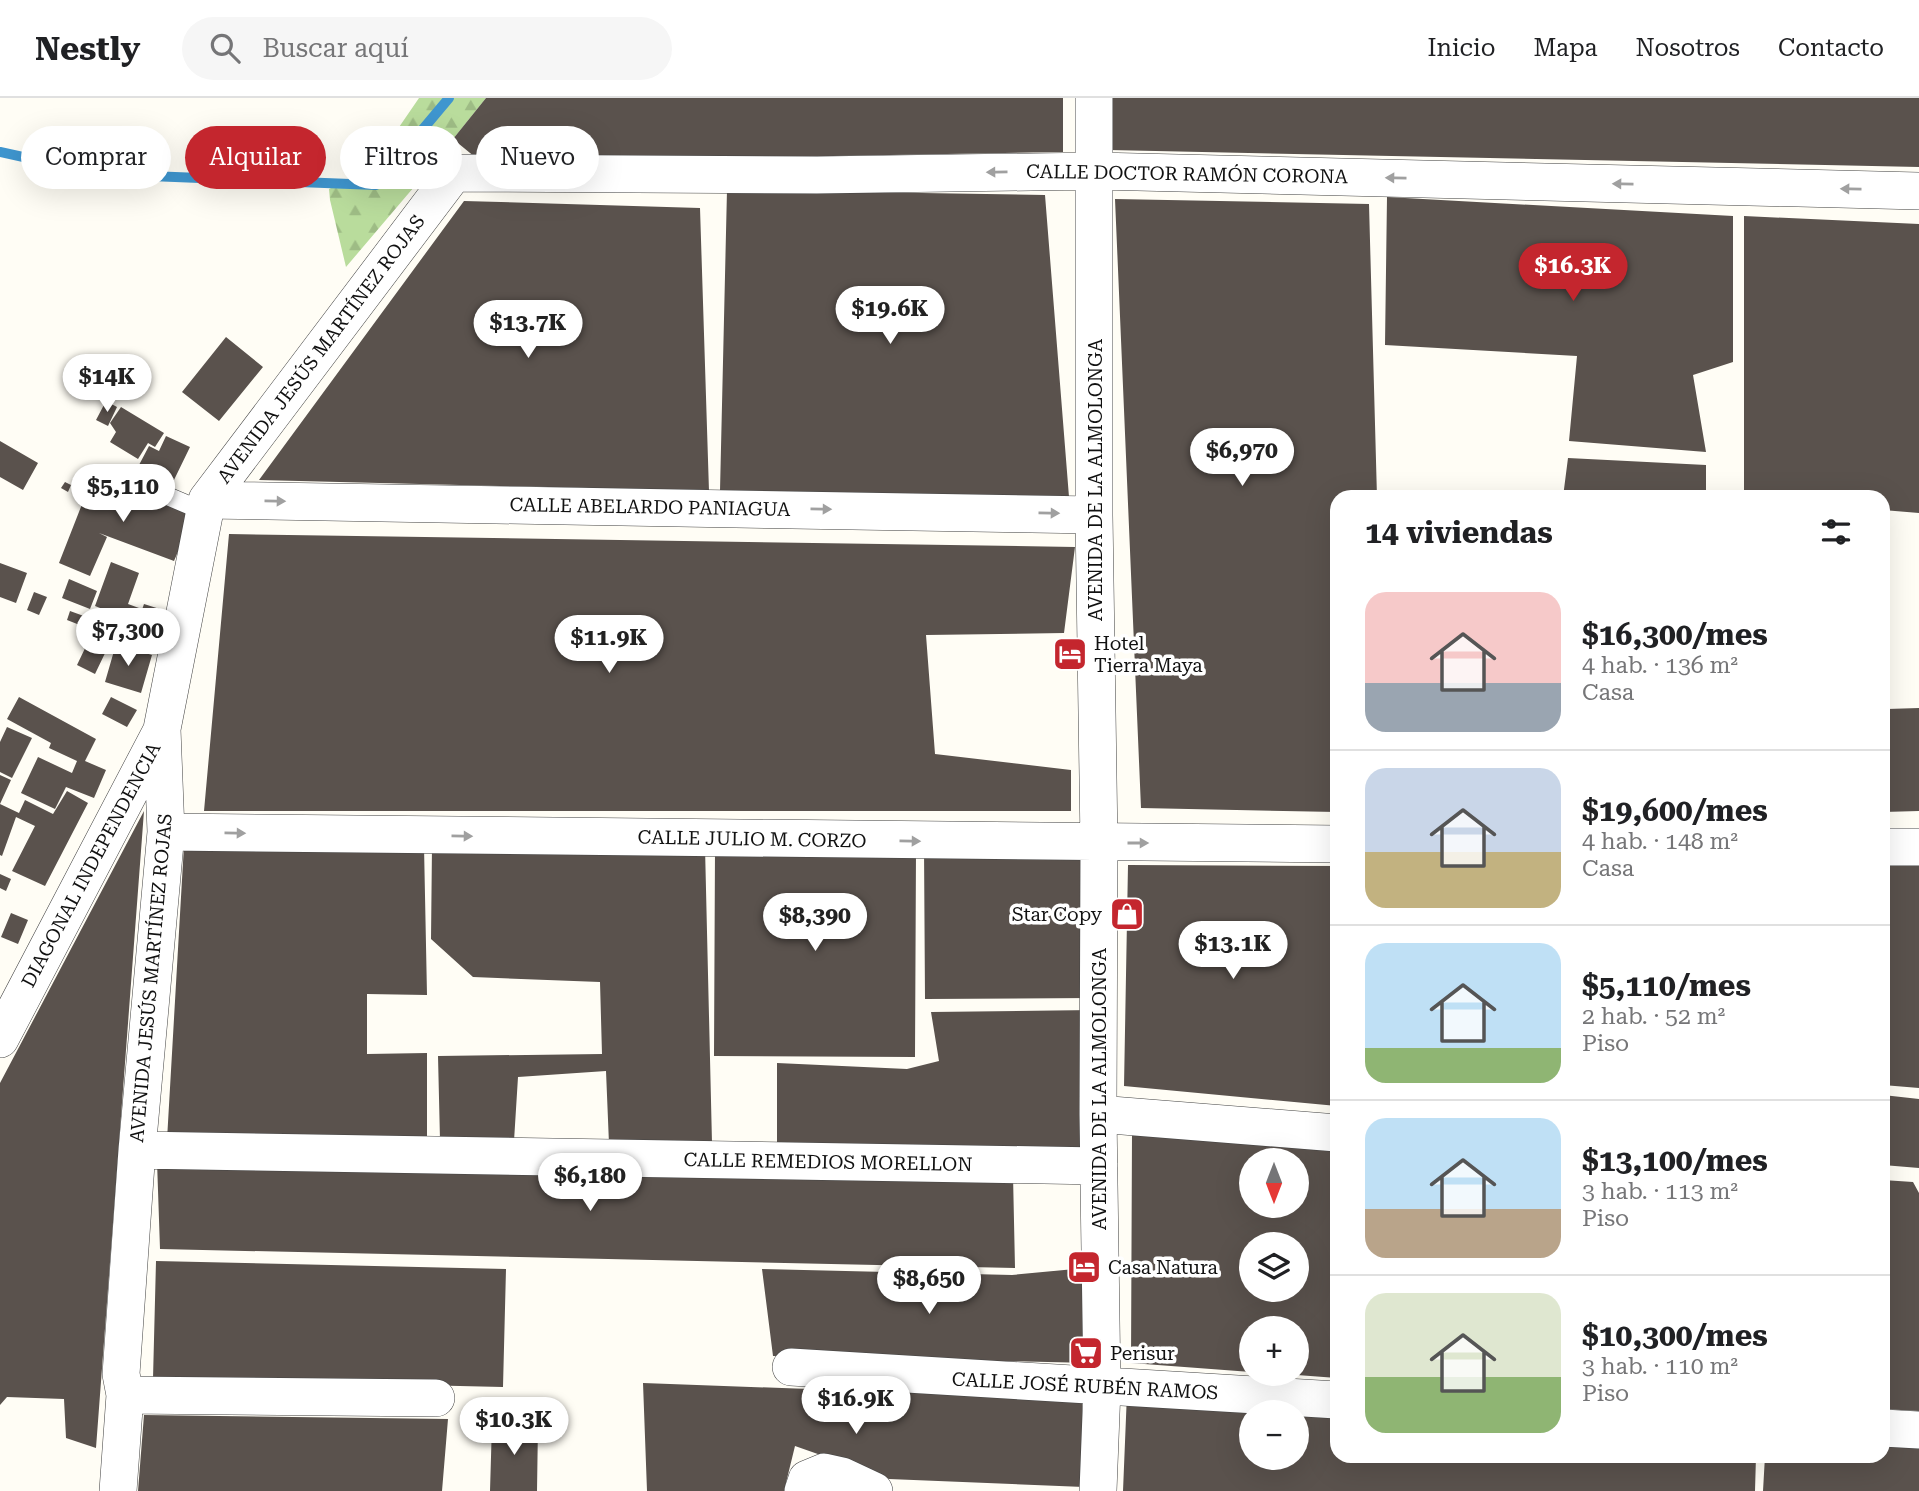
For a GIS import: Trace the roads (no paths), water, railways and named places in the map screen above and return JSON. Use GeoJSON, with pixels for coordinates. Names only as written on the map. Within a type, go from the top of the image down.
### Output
{"type":"FeatureCollection","features":[{"type":"Feature","properties":{"kind":"street","name":"AVENIDA DE LA ALMOLONGA"},"geometry":{"type":"LineString","coordinates":[[1094,98],[1094,515],[1102,1388],[1098,1491]]}},
{"type":"Feature","properties":{"kind":"street","name":"CALLE DOCTOR RAMÓN CORONA"},"geometry":{"type":"LineString","coordinates":[[462,173],[817,175],[1096,171],[1919,191]]}},
{"type":"Feature","properties":{"kind":"street","name":"AVENIDA JESÚS MARTÍNEZ ROJAS"},"geometry":{"type":"LineString","coordinates":[[118,1491],[125,1395],[121,1374],[137,1150],[166,832],[162,729],[206,504],[442,189]]}},
{"type":"Feature","properties":{"kind":"street","name":"CALLE ABELARDO PANIAGUA"},"geometry":{"type":"LineString","coordinates":[[206,504],[1094,515]]}},
{"type":"Feature","properties":{"kind":"street","name":"DIAGONAL INDEPENDENCIA"},"geometry":{"type":"LineString","coordinates":[[0,1039],[162,729]]}},
{"type":"Feature","properties":{"kind":"street","name":"CALLE JULIO M. CORZO"},"geometry":{"type":"LineString","coordinates":[[166,832],[1330,844]]}},
{"type":"Feature","properties":{"kind":"street"},"geometry":{"type":"LineString","coordinates":[[1890,847],[1919,847]]}},
{"type":"Feature","properties":{"kind":"street"},"geometry":{"type":"LineString","coordinates":[[1098,1114],[1330,1131]]}},
{"type":"Feature","properties":{"kind":"street","name":"CALLE REMEDIOS MORELLON"},"geometry":{"type":"LineString","coordinates":[[137,1150],[1099,1166]]}},
{"type":"Feature","properties":{"kind":"street","name":"CALLE JOSÉ RUBÉN RAMOS"},"geometry":{"type":"LineString","coordinates":[[791,1367],[1102,1388],[1330,1400]]}},
{"type":"Feature","properties":{"kind":"street"},"geometry":{"type":"LineString","coordinates":[[125,1395],[436,1398]]}},
{"type":"Feature","properties":{"kind":"street"},"geometry":{"type":"LineString","coordinates":[[1890,1428],[1919,1430]]}},
{"type":"Feature","properties":{"kind":"street"},"geometry":{"type":"LineString","coordinates":[[803,1491],[807,1479],[824,1472],[842,1476],[874,1491]]}},
{"type":"Feature","properties":{"kind":"lane"},"geometry":{"type":"LineString","coordinates":[[137,483],[191,506],[206,504]]}},
{"type":"Feature","properties":{"kind":"waterway"},"geometry":{"type":"LineString","coordinates":[[0,152],[100,174],[376,185],[449,98]]}},
{"type":"Feature","properties":{"kind":"place","name":"Hotel Tierra Maya"},"geometry":{"type":"Point","coordinates":[1070,654]}},
{"type":"Feature","properties":{"kind":"place","name":"Star Copy"},"geometry":{"type":"Point","coordinates":[1127,914]}},
{"type":"Feature","properties":{"kind":"place","name":"Casa Natura"},"geometry":{"type":"Point","coordinates":[1084,1267]}},
{"type":"Feature","properties":{"kind":"place","name":"Perisur"},"geometry":{"type":"Point","coordinates":[1086,1353]}}]}
